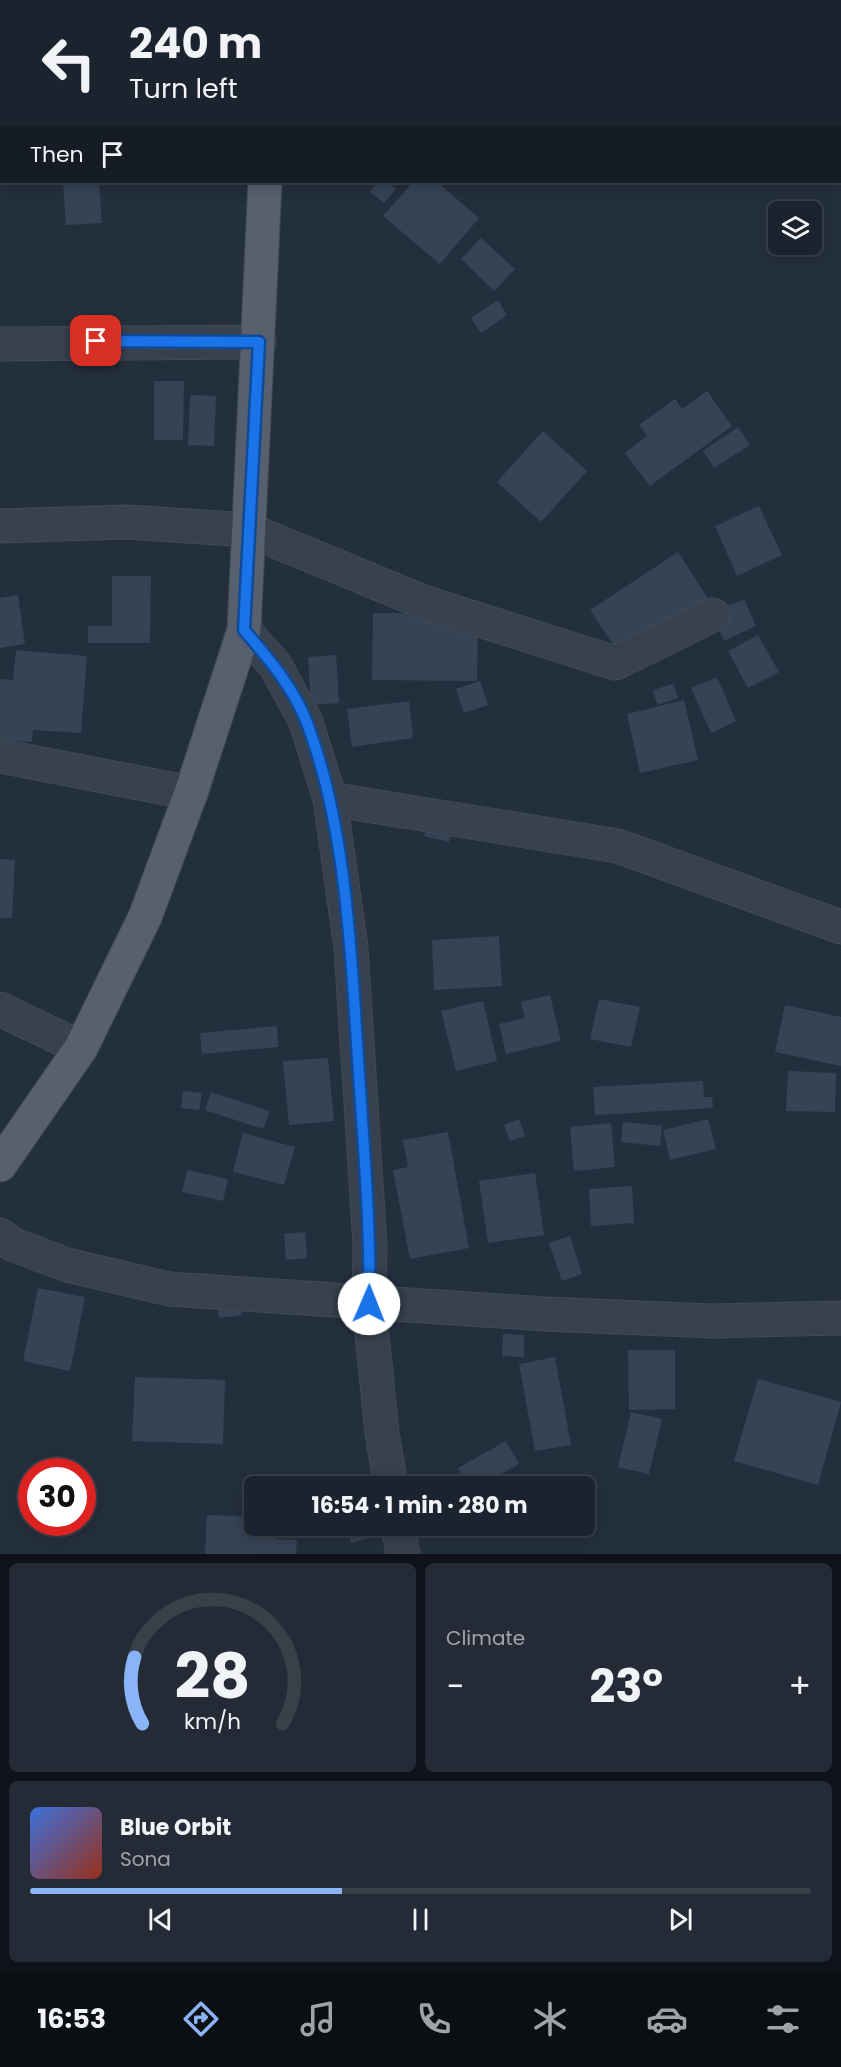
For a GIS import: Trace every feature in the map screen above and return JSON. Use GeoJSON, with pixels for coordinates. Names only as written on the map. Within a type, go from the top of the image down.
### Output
{"type":"FeatureCollection","features":[{"type":"Feature","properties":{"kind":"main road"},"geometry":{"type":"LineString","coordinates":[[0,1165],[81,1048],[145,917],[190,793],[244,630],[265,183]]}},
{"type":"Feature","properties":{"kind":"street"},"geometry":{"type":"LineString","coordinates":[[0,344],[259,342]]}},
{"type":"Feature","properties":{"kind":"street"},"geometry":{"type":"LineString","coordinates":[[0,526],[127,522],[249,530],[423,602],[615,663],[713,615]]}},
{"type":"Feature","properties":{"kind":"street"},"geometry":{"type":"LineString","coordinates":[[244,630],[275,665],[306,722],[330,800],[351,948],[370,1245],[369,1304],[382,1433],[389,1476]]}},
{"type":"Feature","properties":{"kind":"street"},"geometry":{"type":"LineString","coordinates":[[0,756],[190,793]]}},
{"type":"Feature","properties":{"kind":"street"},"geometry":{"type":"LineString","coordinates":[[330,800],[618,846],[841,927]]}},
{"type":"Feature","properties":{"kind":"street"},"geometry":{"type":"LineString","coordinates":[[0,1009],[81,1048]]}},
{"type":"Feature","properties":{"kind":"street"},"geometry":{"type":"LineString","coordinates":[[0,1235],[12,1244],[67,1265],[169,1289],[369,1304],[712,1321],[841,1318]]}},
{"type":"Feature","properties":{"kind":"street"},"geometry":{"type":"LineString","coordinates":[[400,1536],[403,1554]]}},
{"type":"Feature","properties":{"kind":"building"},"geometry":{"type":"Polygon","coordinates":[[[63,183],[99,183],[102,223],[66,225],[63,183]]]}},
{"type":"Feature","properties":{"kind":"building"},"geometry":{"type":"Polygon","coordinates":[[[378,183],[387,183],[396,189],[384,203],[370,192],[378,183]]]}},
{"type":"Feature","properties":{"kind":"building"},"geometry":{"type":"Polygon","coordinates":[[[412,183],[438,183],[479,218],[440,264],[383,216],[412,183]]]}},
{"type":"Feature","properties":{"kind":"building"},"geometry":{"type":"Polygon","coordinates":[[[481,238],[515,269],[494,291],[461,259],[481,238]]]}},
{"type":"Feature","properties":{"kind":"building"},"geometry":{"type":"Polygon","coordinates":[[[498,300],[507,315],[481,333],[471,318],[498,300]]]}},
{"type":"Feature","properties":{"kind":"building"},"geometry":{"type":"Polygon","coordinates":[[[154,381],[184,381],[183,440],[154,440],[154,381]]]}},
{"type":"Feature","properties":{"kind":"building"},"geometry":{"type":"Polygon","coordinates":[[[707,391],[732,426],[650,486],[625,453],[647,436],[639,425],[675,399],[682,409],[707,391]]]}},
{"type":"Feature","properties":{"kind":"building"},"geometry":{"type":"Polygon","coordinates":[[[190,395],[216,396],[214,446],[188,445],[190,395]]]}},
{"type":"Feature","properties":{"kind":"building"},"geometry":{"type":"Polygon","coordinates":[[[738,427],[750,445],[714,468],[703,451],[738,427]]]}},
{"type":"Feature","properties":{"kind":"building"},"geometry":{"type":"Polygon","coordinates":[[[543,431],[587,471],[541,522],[497,482],[543,431]]]}},
{"type":"Feature","properties":{"kind":"building"},"geometry":{"type":"Polygon","coordinates":[[[759,506],[782,555],[737,576],[715,526],[759,506]]]}},
{"type":"Feature","properties":{"kind":"building"},"geometry":{"type":"Polygon","coordinates":[[[678,552],[709,600],[621,657],[590,610],[678,552]]]}},
{"type":"Feature","properties":{"kind":"building"},"geometry":{"type":"Polygon","coordinates":[[[112,576],[151,576],[150,643],[88,643],[88,626],[112,626],[112,576]]]}},
{"type":"Feature","properties":{"kind":"building"},"geometry":{"type":"Polygon","coordinates":[[[18,595],[25,644],[0,648],[0,598],[18,595]]]}},
{"type":"Feature","properties":{"kind":"building"},"geometry":{"type":"Polygon","coordinates":[[[744,599],[756,626],[724,641],[711,613],[744,599]]]}},
{"type":"Feature","properties":{"kind":"building"},"geometry":{"type":"Polygon","coordinates":[[[373,613],[478,614],[477,681],[372,680],[373,613]]]}},
{"type":"Feature","properties":{"kind":"building"},"geometry":{"type":"Polygon","coordinates":[[[758,635],[779,672],[748,688],[728,651],[758,635]]]}},
{"type":"Feature","properties":{"kind":"building"},"geometry":{"type":"Polygon","coordinates":[[[16,650],[87,656],[81,733],[33,730],[32,742],[0,740],[0,679],[13,680],[16,650]]]}},
{"type":"Feature","properties":{"kind":"building"},"geometry":{"type":"Polygon","coordinates":[[[336,655],[339,703],[311,705],[308,657],[336,655]]]}},
{"type":"Feature","properties":{"kind":"building"},"geometry":{"type":"Polygon","coordinates":[[[717,677],[736,721],[711,733],[691,688],[717,677]]]}},
{"type":"Feature","properties":{"kind":"building"},"geometry":{"type":"Polygon","coordinates":[[[480,681],[488,705],[464,713],[456,689],[480,681]]]}},
{"type":"Feature","properties":{"kind":"building"},"geometry":{"type":"Polygon","coordinates":[[[673,684],[678,698],[657,705],[653,690],[673,684]]]}},
{"type":"Feature","properties":{"kind":"building"},"geometry":{"type":"Polygon","coordinates":[[[684,700],[698,760],[640,773],[627,714],[684,700]]]}},
{"type":"Feature","properties":{"kind":"building"},"geometry":{"type":"Polygon","coordinates":[[[409,701],[413,738],[352,747],[347,709],[409,701]]]}},
{"type":"Feature","properties":{"kind":"building"},"geometry":{"type":"Polygon","coordinates":[[[430,812],[454,817],[449,842],[424,836],[430,812]]]}},
{"type":"Feature","properties":{"kind":"building"},"geometry":{"type":"Polygon","coordinates":[[[0,859],[15,860],[12,918],[0,918],[0,859]]]}},
{"type":"Feature","properties":{"kind":"building"},"geometry":{"type":"Polygon","coordinates":[[[499,936],[502,986],[434,990],[432,940],[499,936]]]}},
{"type":"Feature","properties":{"kind":"building"},"geometry":{"type":"Polygon","coordinates":[[[550,995],[561,1041],[506,1054],[499,1024],[525,1018],[521,1002],[550,995]]]}},
{"type":"Feature","properties":{"kind":"building"},"geometry":{"type":"Polygon","coordinates":[[[599,999],[640,1007],[631,1047],[590,1039],[599,999]]]}},
{"type":"Feature","properties":{"kind":"building"},"geometry":{"type":"Polygon","coordinates":[[[483,1001],[497,1061],[456,1071],[441,1011],[483,1001]]]}},
{"type":"Feature","properties":{"kind":"building"},"geometry":{"type":"Polygon","coordinates":[[[785,1005],[841,1017],[841,1066],[775,1052],[785,1005]]]}},
{"type":"Feature","properties":{"kind":"building"},"geometry":{"type":"Polygon","coordinates":[[[277,1026],[278,1047],[202,1054],[200,1033],[277,1026]]]}},
{"type":"Feature","properties":{"kind":"building"},"geometry":{"type":"Polygon","coordinates":[[[328,1058],[334,1121],[289,1125],[283,1061],[328,1058]]]}},
{"type":"Feature","properties":{"kind":"building"},"geometry":{"type":"Polygon","coordinates":[[[788,1071],[836,1073],[835,1112],[786,1111],[788,1071]]]}},
{"type":"Feature","properties":{"kind":"building"},"geometry":{"type":"Polygon","coordinates":[[[703,1081],[704,1097],[712,1097],[713,1108],[595,1115],[593,1087],[703,1081]]]}},
{"type":"Feature","properties":{"kind":"building"},"geometry":{"type":"Polygon","coordinates":[[[183,1091],[202,1093],[199,1110],[181,1108],[183,1091]]]}},
{"type":"Feature","properties":{"kind":"building"},"geometry":{"type":"Polygon","coordinates":[[[211,1092],[270,1111],[263,1129],[205,1110],[211,1092]]]}},
{"type":"Feature","properties":{"kind":"building"},"geometry":{"type":"Polygon","coordinates":[[[519,1119],[525,1136],[510,1141],[504,1125],[519,1119]]]}},
{"type":"Feature","properties":{"kind":"building"},"geometry":{"type":"Polygon","coordinates":[[[708,1119],[716,1149],[670,1160],[663,1130],[708,1119]]]}},
{"type":"Feature","properties":{"kind":"building"},"geometry":{"type":"Polygon","coordinates":[[[623,1122],[662,1126],[660,1146],[621,1142],[623,1122]]]}},
{"type":"Feature","properties":{"kind":"building"},"geometry":{"type":"Polygon","coordinates":[[[611,1123],[615,1167],[574,1171],[570,1127],[611,1123]]]}},
{"type":"Feature","properties":{"kind":"building"},"geometry":{"type":"Polygon","coordinates":[[[448,1132],[469,1248],[410,1259],[393,1170],[408,1167],[403,1140],[448,1132]]]}},
{"type":"Feature","properties":{"kind":"building"},"geometry":{"type":"Polygon","coordinates":[[[243,1133],[295,1147],[284,1185],[233,1172],[243,1133]]]}},
{"type":"Feature","properties":{"kind":"building"},"geometry":{"type":"Polygon","coordinates":[[[187,1170],[228,1179],[223,1201],[182,1192],[187,1170]]]}},
{"type":"Feature","properties":{"kind":"building"},"geometry":{"type":"Polygon","coordinates":[[[535,1173],[544,1235],[488,1243],[479,1181],[535,1173]]]}},
{"type":"Feature","properties":{"kind":"building"},"geometry":{"type":"Polygon","coordinates":[[[632,1186],[634,1223],[591,1226],[589,1189],[632,1186]]]}},
{"type":"Feature","properties":{"kind":"building"},"geometry":{"type":"Polygon","coordinates":[[[305,1232],[307,1258],[286,1260],[284,1234],[305,1232]]]}},
{"type":"Feature","properties":{"kind":"building"},"geometry":{"type":"Polygon","coordinates":[[[570,1236],[582,1274],[562,1281],[549,1243],[570,1236]]]}},
{"type":"Feature","properties":{"kind":"building"},"geometry":{"type":"Polygon","coordinates":[[[239,1286],[242,1315],[219,1318],[216,1288],[239,1286]]]}},
{"type":"Feature","properties":{"kind":"building"},"geometry":{"type":"Polygon","coordinates":[[[38,1288],[85,1297],[70,1371],[23,1361],[38,1288]]]}},
{"type":"Feature","properties":{"kind":"building"},"geometry":{"type":"Polygon","coordinates":[[[503,1334],[524,1335],[524,1357],[502,1356],[503,1334]]]}},
{"type":"Feature","properties":{"kind":"building"},"geometry":{"type":"Polygon","coordinates":[[[628,1350],[675,1350],[675,1409],[629,1410],[628,1350]]]}},
{"type":"Feature","properties":{"kind":"building"},"geometry":{"type":"Polygon","coordinates":[[[555,1357],[571,1445],[535,1451],[519,1364],[555,1357]]]}},
{"type":"Feature","properties":{"kind":"building"},"geometry":{"type":"Polygon","coordinates":[[[135,1377],[225,1380],[223,1444],[132,1441],[135,1377]]]}},
{"type":"Feature","properties":{"kind":"building"},"geometry":{"type":"Polygon","coordinates":[[[758,1379],[841,1402],[818,1485],[734,1461],[758,1379]]]}},
{"type":"Feature","properties":{"kind":"building"},"geometry":{"type":"Polygon","coordinates":[[[631,1412],[662,1419],[649,1474],[618,1467],[631,1412]]]}},
{"type":"Feature","properties":{"kind":"building"},"geometry":{"type":"Polygon","coordinates":[[[506,1441],[519,1464],[498,1476],[462,1476],[458,1468],[506,1441]]]}},
{"type":"Feature","properties":{"kind":"building"},"geometry":{"type":"Polygon","coordinates":[[[207,1515],[244,1517],[244,1536],[275,1536],[275,1539],[297,1540],[296,1554],[205,1554],[207,1515]]]}},
{"type":"Feature","properties":{"kind":"building"},"geometry":{"type":"Polygon","coordinates":[[[349,1536],[372,1536],[372,1537],[351,1543],[349,1536]]]}},
{"type":"Feature","properties":{"kind":"route"},"geometry":{"type":"LineString","coordinates":[[96,341],[259,342],[244,630],[275,665],[306,722],[330,800],[351,948],[370,1245],[369,1304]]}}]}
